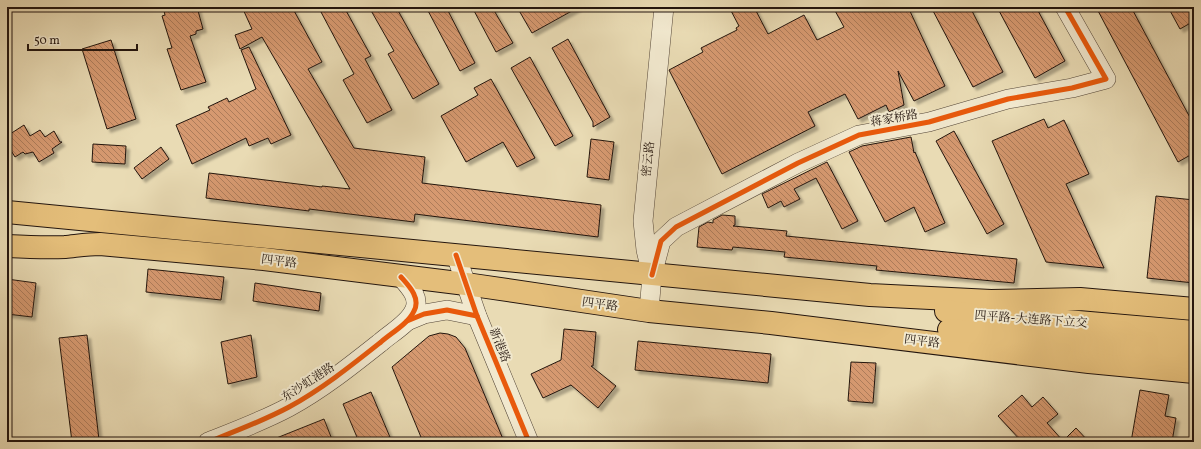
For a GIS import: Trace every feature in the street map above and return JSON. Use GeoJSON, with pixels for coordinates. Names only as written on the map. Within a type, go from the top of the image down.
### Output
{"type":"FeatureCollection","features":[{"type":"Feature","properties":{"kind":"main road","name":"四平路"},"geometry":{"type":"LineString","coordinates":[[7,212],[870,295],[991,301],[1080,299],[1194,309]]}},
{"type":"Feature","properties":{"kind":"main road","name":"四平路"},"geometry":{"type":"LineString","coordinates":[[7,246],[66,247],[82,244],[100,244],[264,259],[466,284],[649,311],[771,323],[1089,362],[1194,372]]}},
{"type":"Feature","properties":{"kind":"main road","name":"四平路-大连路下立交"},"geometry":{"type":"LineString","coordinates":[[870,295],[933,309],[986,317],[1043,319],[1194,332]]}},
{"type":"Feature","properties":{"kind":"main road","name":"四平路-大连路下立交"},"geometry":{"type":"LineString","coordinates":[[877,336],[913,328],[922,328],[1194,352]]}},
{"type":"Feature","properties":{"kind":"street","name":"密云路"},"geometry":{"type":"LineString","coordinates":[[649,311],[652,275],[646,250],[643,221],[645,185],[664,7]]}},
{"type":"Feature","properties":{"kind":"street","name":"蒋家桥路"},"geometry":{"type":"LineString","coordinates":[[652,275],[661,241],[676,227],[798,163],[859,135],[929,122],[1008,99],[1072,88],[1106,79],[1066,7]]}},
{"type":"Feature","properties":{"kind":"street","name":"新港路"},"geometry":{"type":"LineString","coordinates":[[456,255],[478,316],[529,442]]}},
{"type":"Feature","properties":{"kind":"street","name":"东沙虹港路"},"geometry":{"type":"LineString","coordinates":[[208,442],[260,421],[289,407],[317,390],[356,362],[407,321],[414,311],[416,303],[415,294],[401,277]]}},
{"type":"Feature","properties":{"kind":"street","name":"东沙虹港路"},"geometry":{"type":"LineString","coordinates":[[407,321],[424,314],[447,310],[478,316]]}},
{"type":"Feature","properties":{"kind":"building"},"geometry":{"type":"Polygon","coordinates":[[[163,7],[197,7],[203,29],[196,31],[196,34],[190,36],[206,82],[181,90],[167,49],[172,48],[162,16],[165,15],[163,7]]]}},
{"type":"Feature","properties":{"kind":"building"},"geometry":{"type":"Polygon","coordinates":[[[242,7],[292,7],[322,62],[308,69],[354,148],[425,157],[422,183],[601,205],[598,237],[415,214],[414,222],[206,198],[209,173],[350,189],[262,37],[240,49],[235,35],[252,29],[242,7]]]}},
{"type":"Feature","properties":{"kind":"building"},"geometry":{"type":"Polygon","coordinates":[[[330,7],[344,7],[371,56],[365,59],[392,110],[367,123],[343,80],[354,74],[321,12],[330,7]]]}},
{"type":"Feature","properties":{"kind":"building"},"geometry":{"type":"Polygon","coordinates":[[[369,7],[396,7],[439,84],[413,99],[388,54],[394,51],[369,7]]]}},
{"type":"Feature","properties":{"kind":"building"},"geometry":{"type":"Polygon","coordinates":[[[426,7],[446,7],[475,63],[460,71],[426,7]]]}},
{"type":"Feature","properties":{"kind":"building"},"geometry":{"type":"Polygon","coordinates":[[[472,7],[492,7],[513,43],[496,52],[472,7]]]}},
{"type":"Feature","properties":{"kind":"building"},"geometry":{"type":"Polygon","coordinates":[[[517,7],[579,7],[532,33],[517,7]]]}},
{"type":"Feature","properties":{"kind":"building"},"geometry":{"type":"Polygon","coordinates":[[[729,7],[754,7],[768,34],[804,15],[817,40],[844,27],[833,7],[908,7],[945,86],[914,101],[898,71],[904,105],[889,112],[886,105],[858,119],[845,94],[808,112],[815,126],[722,174],[669,70],[703,52],[701,48],[737,30],[736,28],[739,26],[729,7]]]}},
{"type":"Feature","properties":{"kind":"building"},"geometry":{"type":"Polygon","coordinates":[[[931,7],[970,7],[1003,72],[973,87],[931,7]]]}},
{"type":"Feature","properties":{"kind":"building"},"geometry":{"type":"Polygon","coordinates":[[[997,7],[1036,7],[1065,61],[1035,78],[997,7]]]}},
{"type":"Feature","properties":{"kind":"building"},"geometry":{"type":"Polygon","coordinates":[[[1096,7],[1131,7],[1194,125],[1194,153],[1178,162],[1096,7]]]}},
{"type":"Feature","properties":{"kind":"building"},"geometry":{"type":"Polygon","coordinates":[[[1168,7],[1194,7],[1194,21],[1180,29],[1168,7]]]}},
{"type":"Feature","properties":{"kind":"building"},"geometry":{"type":"Polygon","coordinates":[[[568,39],[610,117],[593,127],[593,122],[552,48],[568,39]]]}},
{"type":"Feature","properties":{"kind":"building"},"geometry":{"type":"Polygon","coordinates":[[[111,40],[136,119],[107,129],[82,49],[111,40]]]}},
{"type":"Feature","properties":{"kind":"building"},"geometry":{"type":"Polygon","coordinates":[[[249,47],[291,135],[271,144],[268,138],[249,146],[246,138],[192,164],[176,125],[210,110],[208,107],[227,98],[229,102],[256,89],[241,50],[249,47]]]}},
{"type":"Feature","properties":{"kind":"building"},"geometry":{"type":"Polygon","coordinates":[[[530,57],[573,136],[555,146],[511,68],[530,57]]]}},
{"type":"Feature","properties":{"kind":"building"},"geometry":{"type":"Polygon","coordinates":[[[491,79],[535,158],[517,167],[503,142],[466,162],[441,116],[478,95],[474,88],[491,79]]]}},
{"type":"Feature","properties":{"kind":"building"},"geometry":{"type":"Polygon","coordinates":[[[1044,119],[1048,128],[1064,120],[1089,174],[1066,184],[1104,268],[1046,262],[992,141],[1044,119]]]}},
{"type":"Feature","properties":{"kind":"building"},"geometry":{"type":"Polygon","coordinates":[[[24,125],[30,136],[40,130],[45,137],[54,131],[60,142],[62,142],[52,149],[54,153],[39,162],[33,152],[25,154],[23,152],[15,157],[7,144],[7,136],[24,125]]]}},
{"type":"Feature","properties":{"kind":"building"},"geometry":{"type":"Polygon","coordinates":[[[954,131],[1004,224],[987,234],[936,141],[954,131]]]}},
{"type":"Feature","properties":{"kind":"building"},"geometry":{"type":"Polygon","coordinates":[[[911,137],[914,153],[915,152],[945,223],[925,232],[914,207],[885,222],[849,152],[862,146],[911,137]]]}},
{"type":"Feature","properties":{"kind":"building"},"geometry":{"type":"Polygon","coordinates":[[[591,139],[614,142],[609,180],[587,177],[591,139]]]}},
{"type":"Feature","properties":{"kind":"building"},"geometry":{"type":"Polygon","coordinates":[[[93,144],[126,146],[125,164],[92,162],[93,144]]]}},
{"type":"Feature","properties":{"kind":"building"},"geometry":{"type":"Polygon","coordinates":[[[161,147],[169,159],[142,179],[134,168],[161,147]]]}},
{"type":"Feature","properties":{"kind":"building"},"geometry":{"type":"Polygon","coordinates":[[[827,162],[858,221],[842,229],[816,178],[794,189],[800,199],[784,207],[781,201],[768,208],[762,194],[827,162]]]}},
{"type":"Feature","properties":{"kind":"building"},"geometry":{"type":"Polygon","coordinates":[[[1156,196],[1194,200],[1194,283],[1147,278],[1156,196]]]}},
{"type":"Feature","properties":{"kind":"building"},"geometry":{"type":"Polygon","coordinates":[[[722,215],[735,216],[735,225],[733,226],[787,231],[786,236],[1017,259],[1014,283],[876,270],[877,266],[784,257],[785,252],[733,247],[732,250],[697,247],[699,227],[708,222],[713,223],[713,220],[722,215]]]}},
{"type":"Feature","properties":{"kind":"building"},"geometry":{"type":"Polygon","coordinates":[[[148,269],[224,277],[221,300],[146,292],[148,269]]]}},
{"type":"Feature","properties":{"kind":"building"},"geometry":{"type":"Polygon","coordinates":[[[7,279],[36,283],[32,317],[7,314],[7,279]]]}},
{"type":"Feature","properties":{"kind":"building"},"geometry":{"type":"Polygon","coordinates":[[[255,283],[321,293],[319,311],[253,301],[255,283]]]}},
{"type":"Feature","properties":{"kind":"building"},"geometry":{"type":"Polygon","coordinates":[[[564,329],[596,332],[593,366],[591,366],[616,386],[598,408],[571,385],[543,398],[531,374],[561,360],[564,329]]]}},
{"type":"Feature","properties":{"kind":"building"},"geometry":{"type":"Polygon","coordinates":[[[440,333],[456,337],[465,348],[503,439],[495,442],[423,442],[392,367],[429,336],[440,333]]]}},
{"type":"Feature","properties":{"kind":"building"},"geometry":{"type":"Polygon","coordinates":[[[87,335],[99,440],[72,442],[59,338],[87,335]]]}},
{"type":"Feature","properties":{"kind":"building"},"geometry":{"type":"Polygon","coordinates":[[[251,335],[257,377],[228,384],[221,342],[251,335]]]}},
{"type":"Feature","properties":{"kind":"building"},"geometry":{"type":"Polygon","coordinates":[[[638,341],[771,354],[768,383],[635,370],[638,341]]]}},
{"type":"Feature","properties":{"kind":"building"},"geometry":{"type":"Polygon","coordinates":[[[851,362],[876,363],[873,403],[848,401],[851,362]]]}},
{"type":"Feature","properties":{"kind":"building"},"geometry":{"type":"Polygon","coordinates":[[[1140,390],[1169,395],[1165,416],[1176,418],[1172,442],[1131,442],[1140,390]]]}},
{"type":"Feature","properties":{"kind":"building"},"geometry":{"type":"Polygon","coordinates":[[[371,392],[392,442],[359,442],[343,404],[371,392]]]}},
{"type":"Feature","properties":{"kind":"building"},"geometry":{"type":"Polygon","coordinates":[[[1022,395],[1032,407],[1043,397],[1058,414],[1047,423],[1063,441],[1076,428],[1089,442],[1022,442],[998,416],[1022,395]]]}},
{"type":"Feature","properties":{"kind":"building"},"geometry":{"type":"Polygon","coordinates":[[[324,419],[333,442],[269,442],[269,441],[324,419]]]}},
{"type":"Feature","properties":{"kind":"cycle path"},"geometry":{"type":"LineString","coordinates":[[652,275],[661,241],[676,227],[798,163],[859,135],[929,122],[1008,99],[1072,88],[1106,79],[1065,7]]}},
{"type":"Feature","properties":{"kind":"cycle path"},"geometry":{"type":"LineString","coordinates":[[456,255],[477,316],[529,442]]}},
{"type":"Feature","properties":{"kind":"cycle path"},"geometry":{"type":"LineString","coordinates":[[208,442],[269,417],[301,400],[336,376],[404,324],[414,311],[416,301],[413,292],[401,277]]}},
{"type":"Feature","properties":{"kind":"cycle path"},"geometry":{"type":"LineString","coordinates":[[407,321],[424,314],[447,310],[477,316]]}}]}
